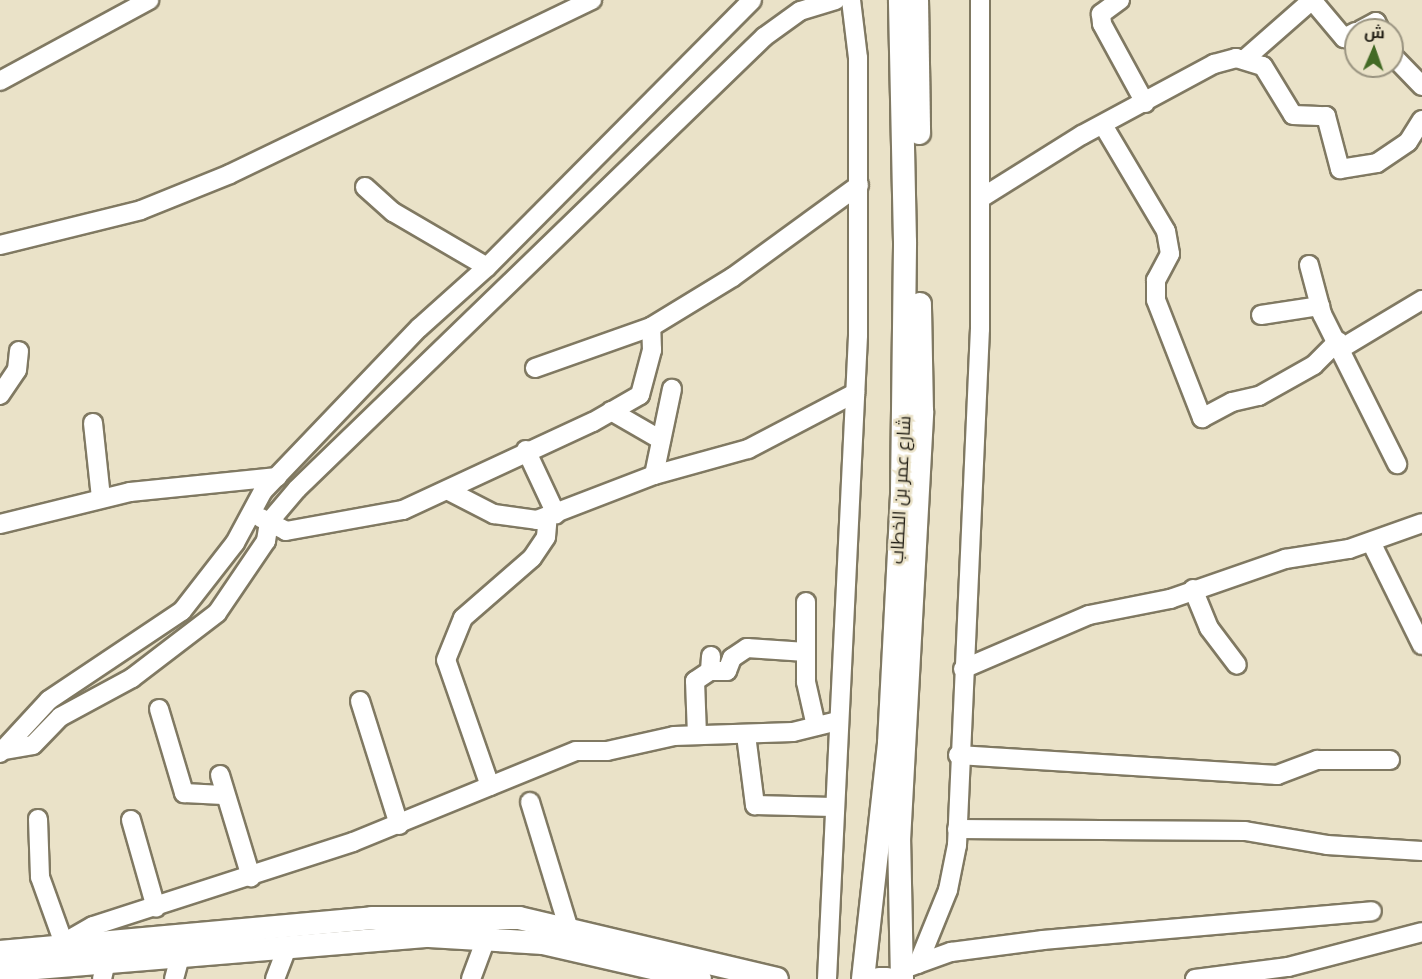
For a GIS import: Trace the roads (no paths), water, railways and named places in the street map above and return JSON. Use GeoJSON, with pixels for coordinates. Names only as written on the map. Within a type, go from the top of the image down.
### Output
{"type":"FeatureCollection","features":[{"type":"Feature","properties":{"kind":"main road","name":"شارع عمر بن الخطاب"},"geometry":{"type":"LineString","coordinates":[[863,979],[889,743],[903,470],[900,0]]}},
{"type":"Feature","properties":{"kind":"main road","name":"شارع عمر بن الخطاب"},"geometry":{"type":"LineString","coordinates":[[902,973],[899,841],[922,412],[917,0]]}},
{"type":"Feature","properties":{"kind":"main road"},"geometry":{"type":"LineString","coordinates":[[0,952],[61,944],[372,918],[519,918],[568,926],[777,979]]}},
{"type":"Feature","properties":{"kind":"main road"},"geometry":{"type":"LineString","coordinates":[[0,971],[104,971],[180,956],[286,947],[487,936],[543,943],[700,979]]}},
{"type":"Feature","properties":{"kind":"main road"},"geometry":{"type":"LineString","coordinates":[[879,979],[902,973]]}},
{"type":"Feature","properties":{"kind":"street"},"geometry":{"type":"LineString","coordinates":[[0,81],[149,0]]}},
{"type":"Feature","properties":{"kind":"street"},"geometry":{"type":"LineString","coordinates":[[0,245],[141,210],[230,174],[592,0]]}},
{"type":"Feature","properties":{"kind":"street"},"geometry":{"type":"LineString","coordinates":[[2,751],[49,700],[106,662],[146,640],[196,596],[236,543],[249,512],[277,477],[419,328],[487,267],[752,0]]}},
{"type":"Feature","properties":{"kind":"street"},"geometry":{"type":"LineString","coordinates":[[2,751],[33,745],[60,717],[163,657],[217,613],[266,541],[269,522],[297,489],[764,37],[800,11],[835,0]]}},
{"type":"Feature","properties":{"kind":"street"},"geometry":{"type":"LineString","coordinates":[[827,979],[833,807],[855,393],[859,185],[858,58],[851,0]]}},
{"type":"Feature","properties":{"kind":"street"},"geometry":{"type":"LineString","coordinates":[[902,973],[948,890],[957,829],[958,755],[980,329],[980,0]]}},
{"type":"Feature","properties":{"kind":"street"},"geometry":{"type":"LineString","coordinates":[[1120,0],[1101,14],[1102,24],[1145,103]]}},
{"type":"Feature","properties":{"kind":"street"},"geometry":{"type":"LineString","coordinates":[[981,198],[1103,125],[1214,64],[1246,58],[1312,0],[1344,38]]}},
{"type":"Feature","properties":{"kind":"street"},"geometry":{"type":"LineString","coordinates":[[1246,58],[1263,66],[1285,110],[1326,116],[1340,169],[1377,163],[1420,131]]}},
{"type":"Feature","properties":{"kind":"street"},"geometry":{"type":"LineString","coordinates":[[1404,67],[1422,86]]}},
{"type":"Feature","properties":{"kind":"street"},"geometry":{"type":"LineString","coordinates":[[1103,125],[1166,231],[1170,254],[1156,280],[1156,300],[1202,418],[1232,402],[1259,396],[1314,365],[1340,345],[1422,300]]}},
{"type":"Feature","properties":{"kind":"street"},"geometry":{"type":"LineString","coordinates":[[535,368],[651,327],[733,277],[859,185]]}},
{"type":"Feature","properties":{"kind":"street"},"geometry":{"type":"LineString","coordinates":[[365,187],[393,212],[487,267]]}},
{"type":"Feature","properties":{"kind":"street"},"geometry":{"type":"LineString","coordinates":[[1309,265],[1320,306],[1397,464]]}},
{"type":"Feature","properties":{"kind":"street"},"geometry":{"type":"LineString","coordinates":[[1261,315],[1320,306]]}},
{"type":"Feature","properties":{"kind":"street"},"geometry":{"type":"LineString","coordinates":[[249,512],[286,531],[317,529],[403,510],[447,490],[640,395],[652,350],[651,327]]}},
{"type":"Feature","properties":{"kind":"street"},"geometry":{"type":"LineString","coordinates":[[0,395],[17,370],[19,351]]}},
{"type":"Feature","properties":{"kind":"street"},"geometry":{"type":"LineString","coordinates":[[654,475],[672,389]]}},
{"type":"Feature","properties":{"kind":"street"},"geometry":{"type":"LineString","coordinates":[[447,490],[515,521],[552,515],[654,475],[748,449],[855,393]]}},
{"type":"Feature","properties":{"kind":"street"},"geometry":{"type":"LineString","coordinates":[[611,411],[661,440]]}},
{"type":"Feature","properties":{"kind":"street"},"geometry":{"type":"LineString","coordinates":[[93,423],[101,498]]}},
{"type":"Feature","properties":{"kind":"street"},"geometry":{"type":"LineString","coordinates":[[490,786],[446,660],[463,618],[532,558],[546,537],[552,515],[526,450]]}},
{"type":"Feature","properties":{"kind":"street"},"geometry":{"type":"LineString","coordinates":[[0,524],[101,498],[277,477]]}},
{"type":"Feature","properties":{"kind":"street"},"geometry":{"type":"LineString","coordinates":[[963,669],[1047,630],[1193,589],[1285,559],[1371,543],[1422,523]]}},
{"type":"Feature","properties":{"kind":"street"},"geometry":{"type":"LineString","coordinates":[[1371,543],[1422,645]]}},
{"type":"Feature","properties":{"kind":"street"},"geometry":{"type":"LineString","coordinates":[[1193,589],[1209,628],[1237,665]]}},
{"type":"Feature","properties":{"kind":"street"},"geometry":{"type":"LineString","coordinates":[[196,596],[217,613]]}},
{"type":"Feature","properties":{"kind":"street"},"geometry":{"type":"LineString","coordinates":[[806,602],[806,652],[816,726]]}},
{"type":"Feature","properties":{"kind":"street"},"geometry":{"type":"LineString","coordinates":[[697,735],[695,681],[711,663],[728,671],[732,658],[747,648],[806,652]]}},
{"type":"Feature","properties":{"kind":"street"},"geometry":{"type":"LineString","coordinates":[[106,662],[111,688]]}},
{"type":"Feature","properties":{"kind":"street"},"geometry":{"type":"LineString","coordinates":[[360,701],[399,825]]}},
{"type":"Feature","properties":{"kind":"street"},"geometry":{"type":"LineString","coordinates":[[159,709],[175,779],[184,793],[223,795]]}},
{"type":"Feature","properties":{"kind":"street"},"geometry":{"type":"LineString","coordinates":[[38,819],[40,877],[61,944],[93,926],[250,877],[399,825],[576,751],[607,751],[697,735],[746,735],[838,721]]}},
{"type":"Feature","properties":{"kind":"street"},"geometry":{"type":"LineString","coordinates":[[746,735],[755,805],[833,807]]}},
{"type":"Feature","properties":{"kind":"street"},"geometry":{"type":"LineString","coordinates":[[958,755],[1276,775],[1317,760],[1390,760]]}},
{"type":"Feature","properties":{"kind":"street"},"geometry":{"type":"LineString","coordinates":[[220,775],[223,795],[250,877]]}},
{"type":"Feature","properties":{"kind":"street"},"geometry":{"type":"LineString","coordinates":[[530,802],[568,926]]}},
{"type":"Feature","properties":{"kind":"street"},"geometry":{"type":"LineString","coordinates":[[131,820],[156,908]]}},
{"type":"Feature","properties":{"kind":"street"},"geometry":{"type":"LineString","coordinates":[[957,829],[1245,831],[1327,845],[1422,850]]}},
{"type":"Feature","properties":{"kind":"street"},"geometry":{"type":"LineString","coordinates":[[902,973],[951,952],[1043,940],[1372,911]]}},
{"type":"Feature","properties":{"kind":"street"},"geometry":{"type":"LineString","coordinates":[[1195,979],[1288,967],[1422,932]]}},
{"type":"Feature","properties":{"kind":"street"},"geometry":{"type":"LineString","coordinates":[[471,979],[487,936]]}},
{"type":"Feature","properties":{"kind":"street"},"geometry":{"type":"LineString","coordinates":[[275,979],[286,947]]}},
{"type":"Feature","properties":{"kind":"street"},"geometry":{"type":"LineString","coordinates":[[174,979],[180,956]]}}]}
